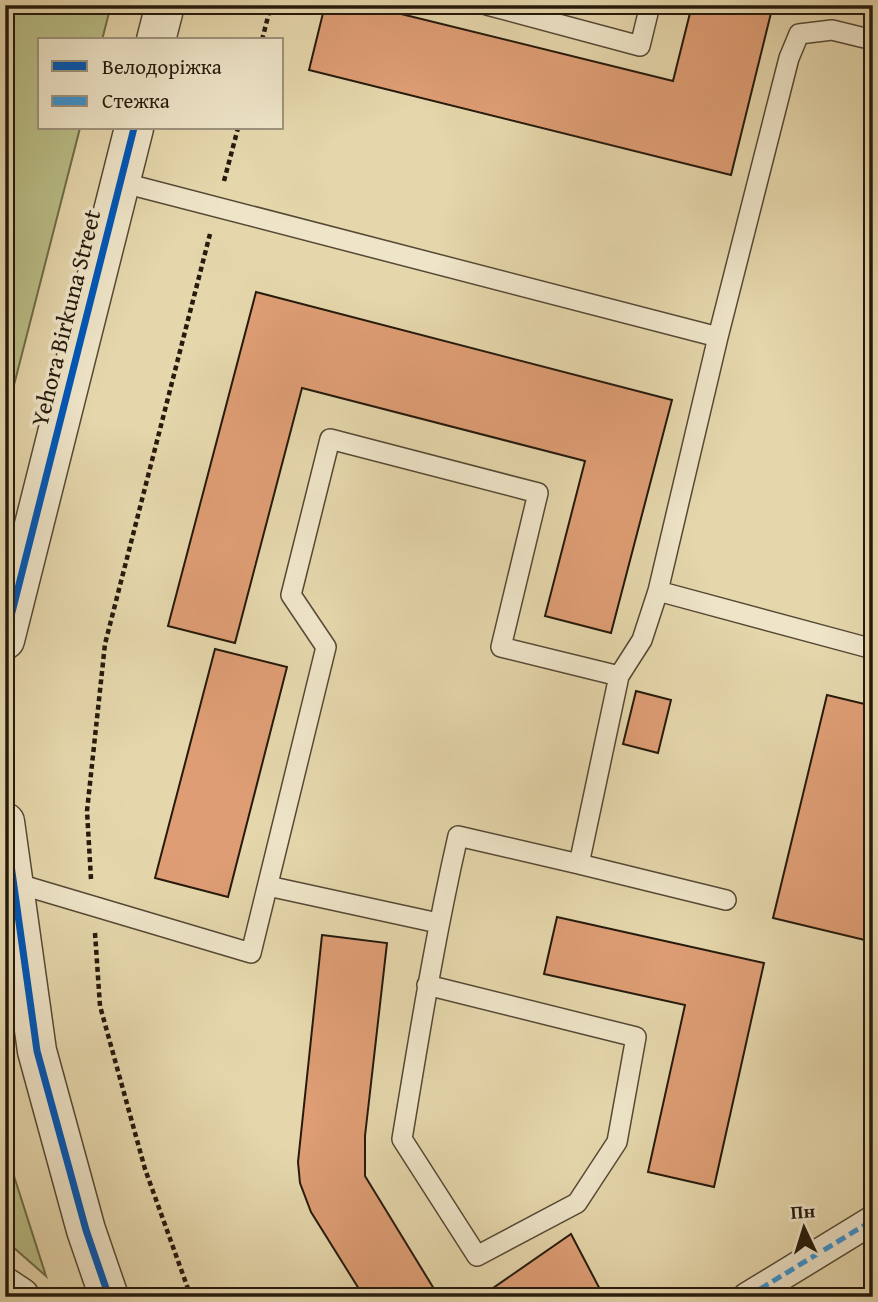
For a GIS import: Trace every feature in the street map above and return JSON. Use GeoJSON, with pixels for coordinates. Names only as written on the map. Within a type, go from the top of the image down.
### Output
{"type":"FeatureCollection","features":[{"type":"Feature","properties":{"kind":"street"},"geometry":{"type":"LineString","coordinates":[[157,38],[165,5]]}},
{"type":"Feature","properties":{"kind":"street","name":"Yehora Birkuna Street"},"geometry":{"type":"LineString","coordinates":[[5,640],[133,130]]}},
{"type":"Feature","properties":{"kind":"street"},"geometry":{"type":"LineString","coordinates":[[5,822],[9,881],[37,1051],[86,1230],[109,1297]]}},
{"type":"Feature","properties":{"kind":"street"},"geometry":{"type":"LineString","coordinates":[[747,1297],[873,1220]]}},
{"type":"Feature","properties":{"kind":"street"},"geometry":{"type":"LineString","coordinates":[[5,1287],[20,1297]]}},
{"type":"Feature","properties":{"kind":"lane"},"geometry":{"type":"LineString","coordinates":[[487,5],[640,46],[650,5]]}},
{"type":"Feature","properties":{"kind":"lane"},"geometry":{"type":"LineString","coordinates":[[579,864],[619,676],[642,640],[658,591],[718,337],[789,58],[799,34],[832,30],[873,40]]}},
{"type":"Feature","properties":{"kind":"lane"},"geometry":{"type":"LineString","coordinates":[[120,182],[718,337]]}},
{"type":"Feature","properties":{"kind":"lane"},"geometry":{"type":"LineString","coordinates":[[9,881],[251,953],[326,647],[291,595],[330,439],[538,493],[500,647],[619,676]]}},
{"type":"Feature","properties":{"kind":"lane"},"geometry":{"type":"LineString","coordinates":[[658,591],[873,649]]}},
{"type":"Feature","properties":{"kind":"lane"},"geometry":{"type":"LineString","coordinates":[[427,985],[636,1038],[617,1142],[577,1203],[477,1256],[402,1139],[427,985],[438,923],[458,836],[726,900]]}},
{"type":"Feature","properties":{"kind":"lane"},"geometry":{"type":"LineString","coordinates":[[268,886],[438,923]]}},
{"type":"Feature","properties":{"kind":"path"},"geometry":{"type":"LineString","coordinates":[[263,38],[271,5]]}},
{"type":"Feature","properties":{"kind":"path"},"geometry":{"type":"LineString","coordinates":[[191,1297],[145,1169],[100,1006],[87,811],[105,644],[237,130]]}},
{"type":"Feature","properties":{"kind":"green space"},"geometry":{"type":"Polygon","coordinates":[[[5,5],[111,5],[103,38],[38,38],[38,130],[79,130],[5,420],[5,5]]]}},
{"type":"Feature","properties":{"kind":"green space"},"geometry":{"type":"Polygon","coordinates":[[[5,1148],[46,1276],[5,1240],[5,1148]]]}},
{"type":"Feature","properties":{"kind":"building"},"geometry":{"type":"Polygon","coordinates":[[[325,5],[391,5],[389,11],[673,81],[692,5],[773,5],[731,175],[309,70],[325,5]]]}},
{"type":"Feature","properties":{"kind":"building"},"geometry":{"type":"Polygon","coordinates":[[[256,292],[672,400],[611,633],[545,616],[585,461],[302,388],[235,643],[168,626],[256,292]]]}},
{"type":"Feature","properties":{"kind":"building"},"geometry":{"type":"Polygon","coordinates":[[[215,649],[287,667],[228,897],[155,878],[215,649]]]}},
{"type":"Feature","properties":{"kind":"building"},"geometry":{"type":"Polygon","coordinates":[[[636,691],[671,700],[658,753],[623,744],[636,691]]]}},
{"type":"Feature","properties":{"kind":"building"},"geometry":{"type":"Polygon","coordinates":[[[827,695],[873,706],[873,843],[866,871],[873,872],[873,942],[773,918],[827,695]]]}},
{"type":"Feature","properties":{"kind":"building"},"geometry":{"type":"Polygon","coordinates":[[[557,917],[764,963],[714,1187],[648,1172],[685,1005],[544,974],[557,917]]]}},
{"type":"Feature","properties":{"kind":"building"},"geometry":{"type":"Polygon","coordinates":[[[322,935],[387,943],[365,1136],[365,1176],[439,1297],[364,1297],[311,1212],[300,1183],[298,1162],[322,935]]]}},
{"type":"Feature","properties":{"kind":"building"},"geometry":{"type":"Polygon","coordinates":[[[571,1234],[604,1297],[480,1297],[571,1234]]]}},
{"type":"Feature","properties":{"kind":"marked path"},"geometry":{"type":"LineString","coordinates":[[747,1297],[873,1220]]}},
{"type":"Feature","properties":{"kind":"cycle path"},"geometry":{"type":"LineString","coordinates":[[5,640],[133,130]]}},
{"type":"Feature","properties":{"kind":"cycle path"},"geometry":{"type":"LineString","coordinates":[[5,822],[37,1051],[86,1230],[109,1297]]}}]}
